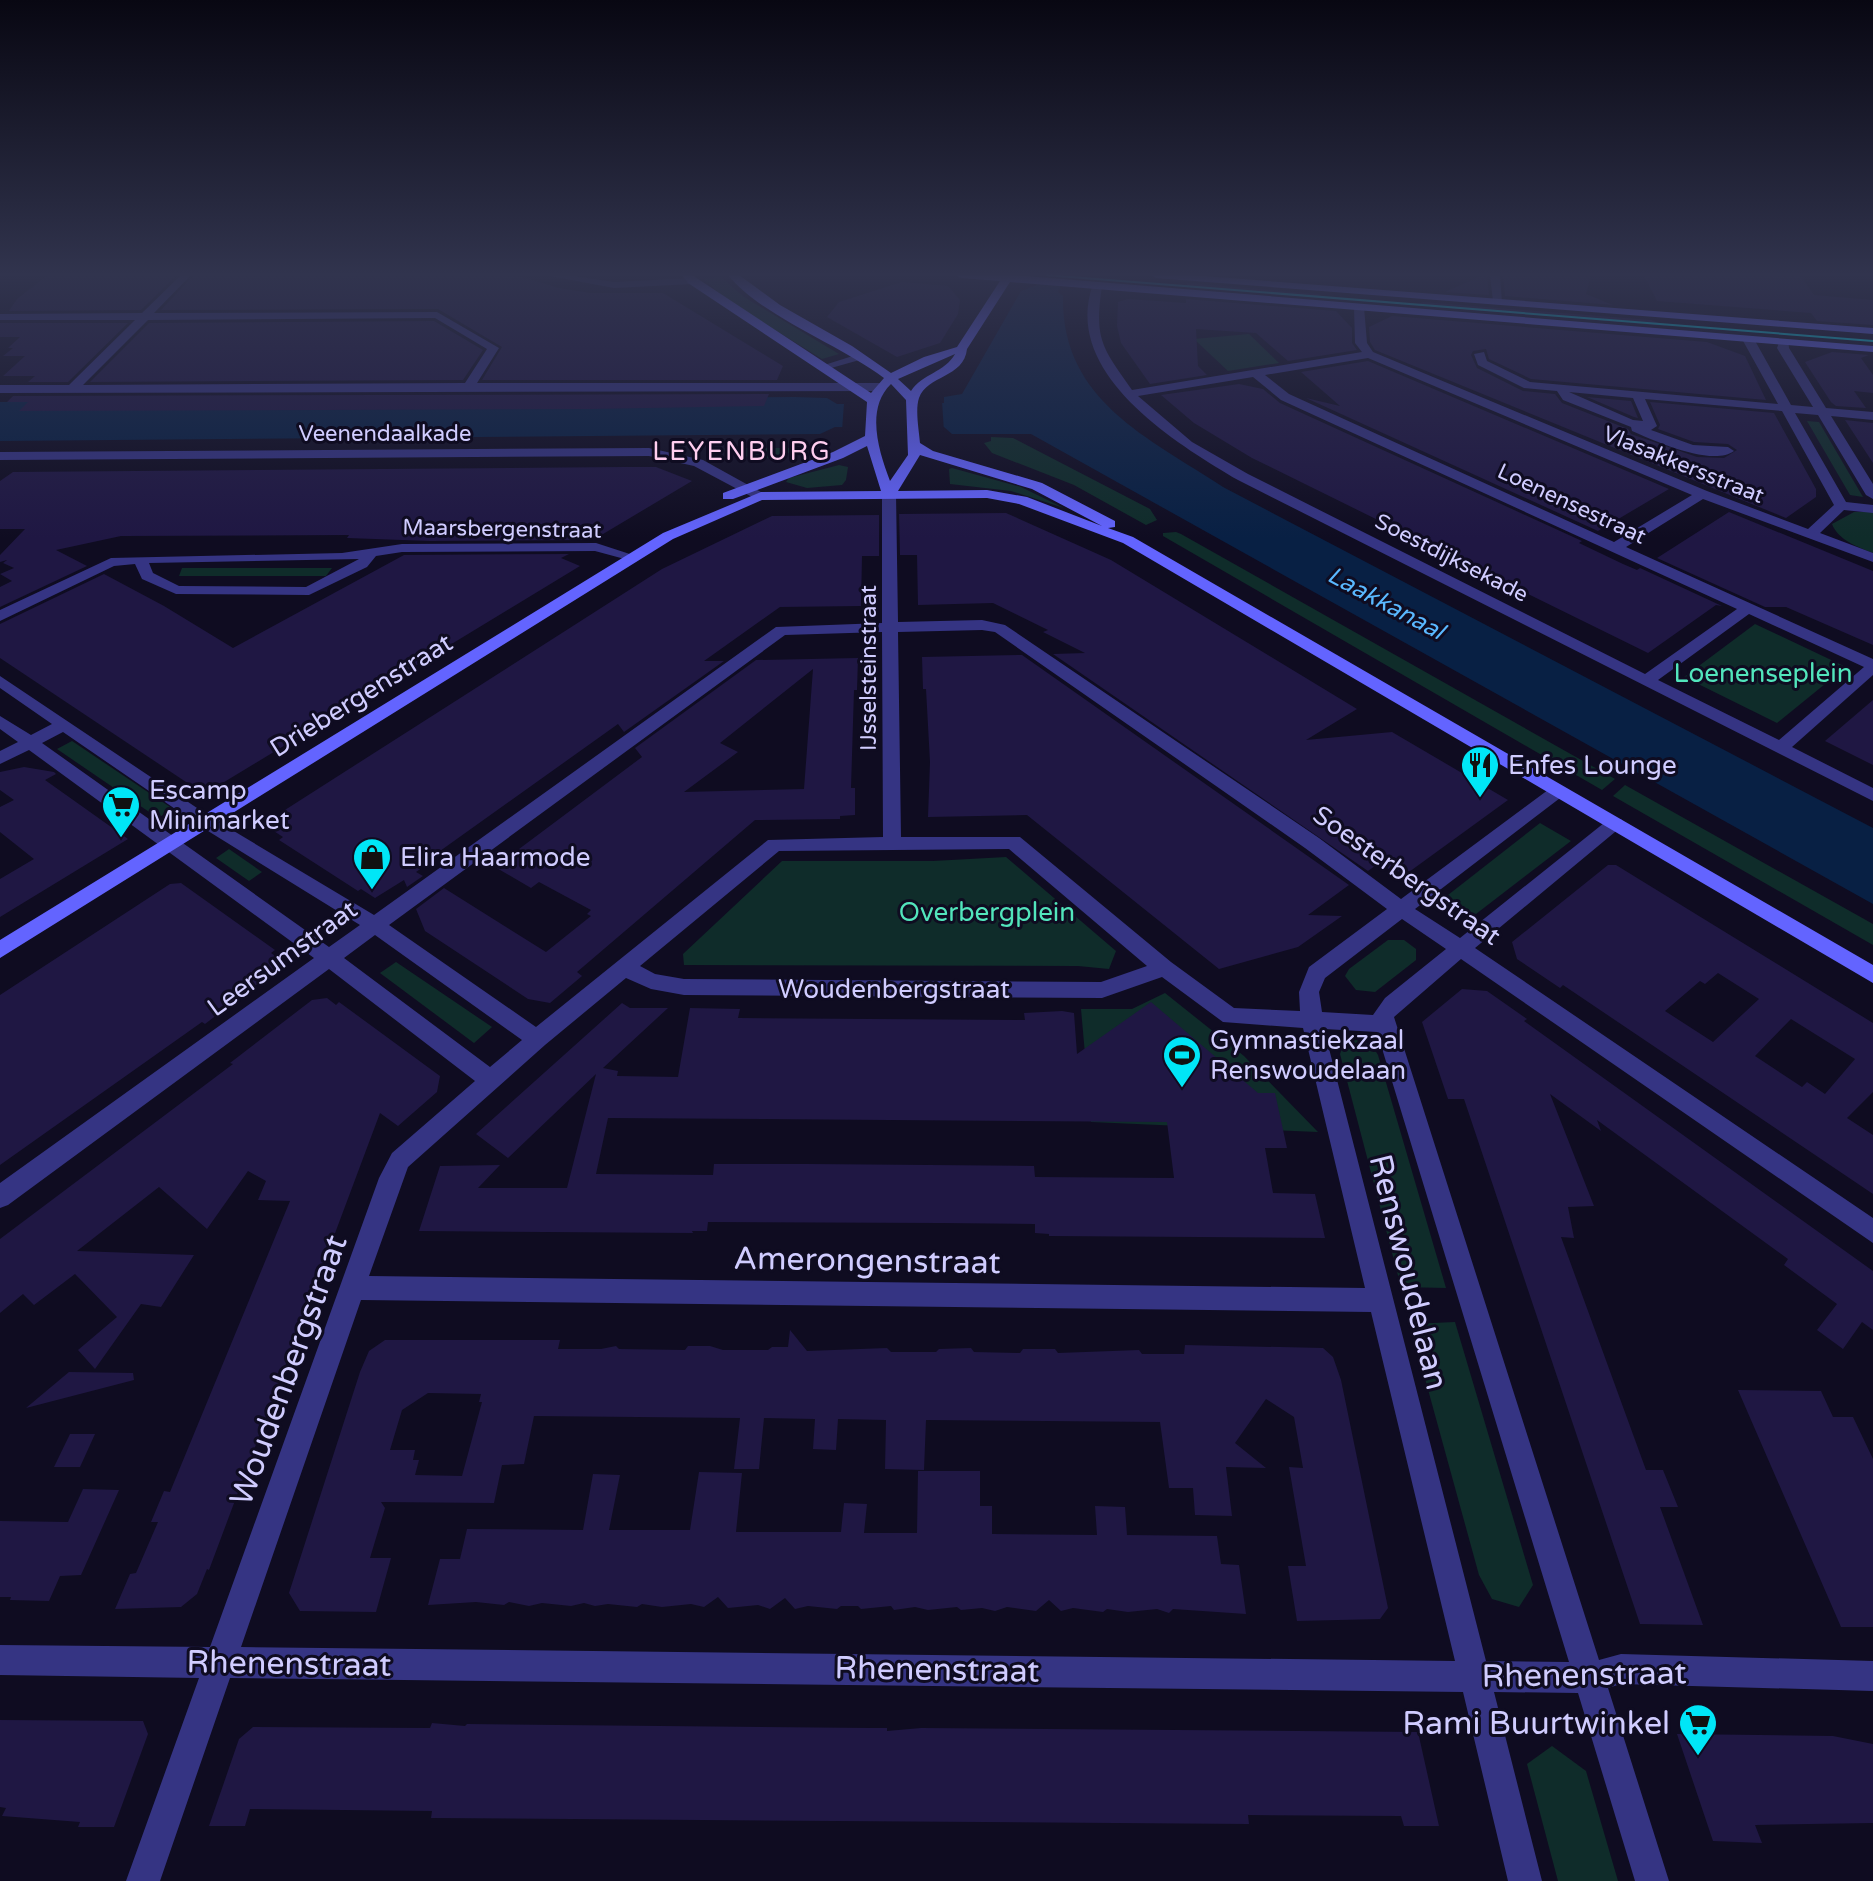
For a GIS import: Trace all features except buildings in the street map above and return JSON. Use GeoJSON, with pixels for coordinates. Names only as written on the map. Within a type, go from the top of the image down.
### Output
{"type":"FeatureCollection","features":[{"type":"Feature","properties":{"kind":"street"},"geometry":{"type":"LineString","coordinates":[[72,389],[99,363]]}},
{"type":"Feature","properties":{"kind":"street"},"geometry":{"type":"LineString","coordinates":[[470,385],[484,363]]}},
{"type":"Feature","properties":{"kind":"street","name":"Veenendaalkade"},"geometry":{"type":"LineString","coordinates":[[769,385],[790,381],[808,372],[811,363]]}},
{"type":"Feature","properties":{"kind":"street"},"geometry":{"type":"LineString","coordinates":[[817,363],[854,385],[873,401]]}},
{"type":"Feature","properties":{"kind":"street"},"geometry":{"type":"LineString","coordinates":[[824,367],[839,363]]}},
{"type":"Feature","properties":{"kind":"street"},"geometry":{"type":"LineString","coordinates":[[869,363],[894,378],[912,400]]}},
{"type":"Feature","properties":{"kind":"street"},"geometry":{"type":"LineString","coordinates":[[889,494],[873,457],[873,401],[879,387],[923,363]]}},
{"type":"Feature","properties":{"kind":"street"},"geometry":{"type":"LineString","coordinates":[[889,494],[914,455],[912,400],[920,386],[945,373],[955,363]]}},
{"type":"Feature","properties":{"kind":"street","name":"Soestdijksekade"},"geometry":{"type":"LineString","coordinates":[[1107,363],[1129,394],[1188,445],[1243,477],[1873,795]]}},
{"type":"Feature","properties":{"kind":"street"},"geometry":{"type":"LineString","coordinates":[[1129,394],[1320,363]]}},
{"type":"Feature","properties":{"kind":"street","name":"Vlasakkersstraat"},"geometry":{"type":"LineString","coordinates":[[1390,363],[1702,494],[1873,558]]}},
{"type":"Feature","properties":{"kind":"street"},"geometry":{"type":"LineString","coordinates":[[1482,363],[1528,385],[1873,416]]}},
{"type":"Feature","properties":{"kind":"street"},"geometry":{"type":"LineString","coordinates":[[1761,363],[1841,506]]}},
{"type":"Feature","properties":{"kind":"street"},"geometry":{"type":"LineString","coordinates":[[1792,363],[1873,495]]}},
{"type":"Feature","properties":{"kind":"street","name":"Loenensestraat"},"geometry":{"type":"LineString","coordinates":[[1257,374],[1285,397],[1873,666]]}},
{"type":"Feature","properties":{"kind":"street","name":"Veenendaalkade"},"geometry":{"type":"LineString","coordinates":[[0,389],[470,385],[879,387]]}},
{"type":"Feature","properties":{"kind":"street"},"geometry":{"type":"LineString","coordinates":[[1560,388],[1567,397],[1630,423],[1651,426],[1637,394]]}},
{"type":"Feature","properties":{"kind":"street"},"geometry":{"type":"LineString","coordinates":[[1630,423],[1633,427],[1683,447],[1711,453],[1728,451]]}},
{"type":"Feature","properties":{"kind":"street","name":"Driebergenstraat"},"geometry":{"type":"LineString","coordinates":[[668,536],[683,521],[747,486],[839,456],[872,435]]}},
{"type":"Feature","properties":{"kind":"street"},"geometry":{"type":"LineString","coordinates":[[912,438],[928,454],[1037,486],[1069,500],[1108,522],[1128,540]]}},
{"type":"Feature","properties":{"kind":"street","name":"Veenendaalkade"},"geometry":{"type":"LineString","coordinates":[[6,456],[649,452],[698,463],[761,496]]}},
{"type":"Feature","properties":{"kind":"street"},"geometry":{"type":"LineString","coordinates":[[0,467],[6,456]]}},
{"type":"Feature","properties":{"kind":"street"},"geometry":{"type":"LineString","coordinates":[[889,494],[999,496],[1022,500],[1128,540],[1873,975]]}},
{"type":"Feature","properties":{"kind":"street","name":"Driebergenstraat"},"geometry":{"type":"LineString","coordinates":[[0,950],[668,536],[693,527],[742,501],[761,496],[889,494]]}},
{"type":"Feature","properties":{"kind":"street","name":"IJsselsteinstraat"},"geometry":{"type":"LineString","coordinates":[[889,494],[892,843]]}},
{"type":"Feature","properties":{"kind":"street"},"geometry":{"type":"LineString","coordinates":[[1616,547],[1702,494]]}},
{"type":"Feature","properties":{"kind":"street"},"geometry":{"type":"LineString","coordinates":[[1809,536],[1841,506],[1873,509]]}},
{"type":"Feature","properties":{"kind":"street","name":"Maarsbergenstraat"},"geometry":{"type":"LineString","coordinates":[[0,616],[111,562],[140,559],[342,557],[402,548],[596,547],[632,557]]}},
{"type":"Feature","properties":{"kind":"street","name":"Maarsbergenstraat"},"geometry":{"type":"LineString","coordinates":[[140,559],[147,576],[176,590],[309,591],[362,564],[371,552]]}},
{"type":"Feature","properties":{"kind":"street"},"geometry":{"type":"LineString","coordinates":[[1647,680],[1748,608]]}},
{"type":"Feature","properties":{"kind":"street","name":"Soesterbergstraat"},"geometry":{"type":"LineString","coordinates":[[889,628],[982,625],[1000,628],[1312,843],[1400,908],[1873,1232]]}},
{"type":"Feature","properties":{"kind":"street","name":"Leersumstraat"},"geometry":{"type":"LineString","coordinates":[[0,1197],[781,630],[889,628]]}},
{"type":"Feature","properties":{"kind":"street"},"geometry":{"type":"LineString","coordinates":[[1781,748],[1873,666]]}},
{"type":"Feature","properties":{"kind":"street"},"geometry":{"type":"LineString","coordinates":[[0,681],[206,822],[375,925],[537,1039]]}},
{"type":"Feature","properties":{"kind":"street"},"geometry":{"type":"LineString","coordinates":[[0,721],[329,958],[490,1080]]}},
{"type":"Feature","properties":{"kind":"street"},"geometry":{"type":"LineString","coordinates":[[0,758],[64,725]]}},
{"type":"Feature","properties":{"kind":"street","name":"Renswoudelaan"},"geometry":{"type":"LineString","coordinates":[[1525,1881],[1379,1300],[1312,1022],[1309,992],[1316,973],[1558,791]]}},
{"type":"Feature","properties":{"kind":"street"},"geometry":{"type":"LineString","coordinates":[[1385,1024],[1383,1016],[1392,1004],[1615,823]]}},
{"type":"Feature","properties":{"kind":"street","name":"Woudenbergstraat"},"geometry":{"type":"LineString","coordinates":[[143,1881],[391,1178],[400,1160],[537,1039],[775,845],[1013,842],[1164,968],[1230,1016],[1385,1024]]}},
{"type":"Feature","properties":{"kind":"street","name":"Woudenbergstraat"},"geometry":{"type":"LineString","coordinates":[[623,967],[651,981],[684,987],[1092,990],[1102,990],[1164,968]]}},
{"type":"Feature","properties":{"kind":"street","name":"Renswoudelaan"},"geometry":{"type":"LineString","coordinates":[[1385,1024],[1652,1881]]}},
{"type":"Feature","properties":{"kind":"street","name":"Amerongenstraat"},"geometry":{"type":"LineString","coordinates":[[354,1288],[1379,1300]]}},
{"type":"Feature","properties":{"kind":"street","name":"Rhenenstraat"},"geometry":{"type":"LineString","coordinates":[[0,1660],[1590,1678],[1621,1669],[1873,1676]]}},
{"type":"Feature","properties":{"kind":"green space"},"geometry":{"type":"Polygon","coordinates":[[[1219,363],[1279,363],[1228,371],[1219,363]]]}},
{"type":"Feature","properties":{"kind":"green space"},"geometry":{"type":"Polygon","coordinates":[[[1807,421],[1819,422],[1863,497],[1850,495],[1807,421]]]}},
{"type":"Feature","properties":{"kind":"green space"},"geometry":{"type":"Polygon","coordinates":[[[991,437],[1013,438],[1150,509],[1157,520],[1146,525],[1074,485],[992,453],[984,443],[991,441],[991,437]]]}},
{"type":"Feature","properties":{"kind":"green space"},"geometry":{"type":"Polygon","coordinates":[[[724,448],[794,448],[796,451],[760,460],[724,451],[724,448]]]}},
{"type":"Feature","properties":{"kind":"green space"},"geometry":{"type":"Polygon","coordinates":[[[839,465],[848,467],[842,485],[807,488],[786,482],[789,478],[839,465]]]}},
{"type":"Feature","properties":{"kind":"green space"},"geometry":{"type":"Polygon","coordinates":[[[949,469],[1021,487],[1064,508],[1011,491],[950,484],[949,469]]]}},
{"type":"Feature","properties":{"kind":"green space"},"geometry":{"type":"Polygon","coordinates":[[[1854,512],[1873,512],[1873,553],[1844,539],[1832,524],[1854,512]]]}},
{"type":"Feature","properties":{"kind":"green space"},"geometry":{"type":"Polygon","coordinates":[[[1176,532],[1615,779],[1602,790],[1163,536],[1163,533],[1176,532]]]}},
{"type":"Feature","properties":{"kind":"green space"},"geometry":{"type":"Polygon","coordinates":[[[182,568],[332,568],[326,576],[179,576],[182,568]]]}},
{"type":"Feature","properties":{"kind":"green space","name":"Loenenseplein"},"geometry":{"type":"Polygon","coordinates":[[[1755,624],[1846,667],[1777,723],[1684,677],[1755,624]]]}},
{"type":"Feature","properties":{"kind":"green space"},"geometry":{"type":"Polygon","coordinates":[[[72,741],[173,809],[158,818],[57,749],[72,741]]]}},
{"type":"Feature","properties":{"kind":"green space"},"geometry":{"type":"Polygon","coordinates":[[[1625,785],[1873,924],[1873,945],[1613,796],[1625,785]]]}},
{"type":"Feature","properties":{"kind":"green space"},"geometry":{"type":"Polygon","coordinates":[[[1540,823],[1571,841],[1476,914],[1461,913],[1449,905],[1448,895],[1540,823]]]}},
{"type":"Feature","properties":{"kind":"green space"},"geometry":{"type":"Polygon","coordinates":[[[229,849],[262,872],[249,881],[216,858],[229,849]]]}},
{"type":"Feature","properties":{"kind":"green space","name":"Overbergplein"},"geometry":{"type":"Polygon","coordinates":[[[1006,857],[1116,951],[1109,969],[1078,966],[684,965],[683,954],[782,861],[933,861],[1006,857]]]}},
{"type":"Feature","properties":{"kind":"green space"},"geometry":{"type":"Polygon","coordinates":[[[1388,940],[1404,940],[1416,949],[1416,960],[1375,992],[1356,990],[1345,976],[1349,969],[1388,940]]]}},
{"type":"Feature","properties":{"kind":"green space"},"geometry":{"type":"Polygon","coordinates":[[[396,962],[492,1027],[474,1043],[380,973],[396,962]]]}},
{"type":"Feature","properties":{"kind":"green space","name":"Gymnastiekzaal Renswoudelaan"},"geometry":{"type":"Polygon","coordinates":[[[1165,993],[1244,1056],[1318,1132],[1091,1122],[1081,1009],[1132,1009],[1165,993]]]}},
{"type":"Feature","properties":{"kind":"green space"},"geometry":{"type":"Polygon","coordinates":[[[1356,1040],[1371,1044],[1378,1055],[1446,1288],[1401,1287],[1340,1054],[1344,1043],[1356,1040]]]}},
{"type":"Feature","properties":{"kind":"green space"},"geometry":{"type":"Polygon","coordinates":[[[1455,1322],[1533,1585],[1519,1607],[1492,1599],[1479,1575],[1410,1324],[1455,1322]]]}},
{"type":"Feature","properties":{"kind":"green space"},"geometry":{"type":"Polygon","coordinates":[[[1552,1746],[1586,1771],[1618,1881],[1558,1881],[1527,1764],[1552,1746]]]}},
{"type":"Feature","properties":{"kind":"water","name":"Laakkanaal"},"geometry":{"type":"Polygon","coordinates":[[[980,363],[1076,363],[1093,389],[1114,412],[1138,432],[1223,487],[1873,828],[1873,904],[1031,434],[952,434],[944,427],[835,427],[820,434],[0,441],[0,402],[795,397],[827,398],[837,404],[944,403],[944,397],[962,394],[980,363]]]}},
{"type":"Feature","properties":{"kind":"pier"},"geometry":{"type":"Polygon","coordinates":[[[942,401],[944,432],[842,431],[844,403],[942,401]]]}},
{"type":"Feature","properties":{"kind":"place","name":"Enfes Lounge"},"geometry":{"type":"Point","coordinates":[1480,799]}},
{"type":"Feature","properties":{"kind":"place","name":"Escamp Minimarket"},"geometry":{"type":"Point","coordinates":[121,839]}},
{"type":"Feature","properties":{"kind":"place","name":"Elira Haarmode"},"geometry":{"type":"Point","coordinates":[372,891]}},
{"type":"Feature","properties":{"kind":"place","name":"Gymnastiekzaal Renswoudelaan"},"geometry":{"type":"Point","coordinates":[1182,1089]}},
{"type":"Feature","properties":{"kind":"place","name":"Rami Buurtwinkel"},"geometry":{"type":"Point","coordinates":[1698,1757]}},
{"type":"Feature","properties":{"kind":"district","name":"LEYENBURG"},"geometry":{"type":"Point","coordinates":[742,451]}}]}
